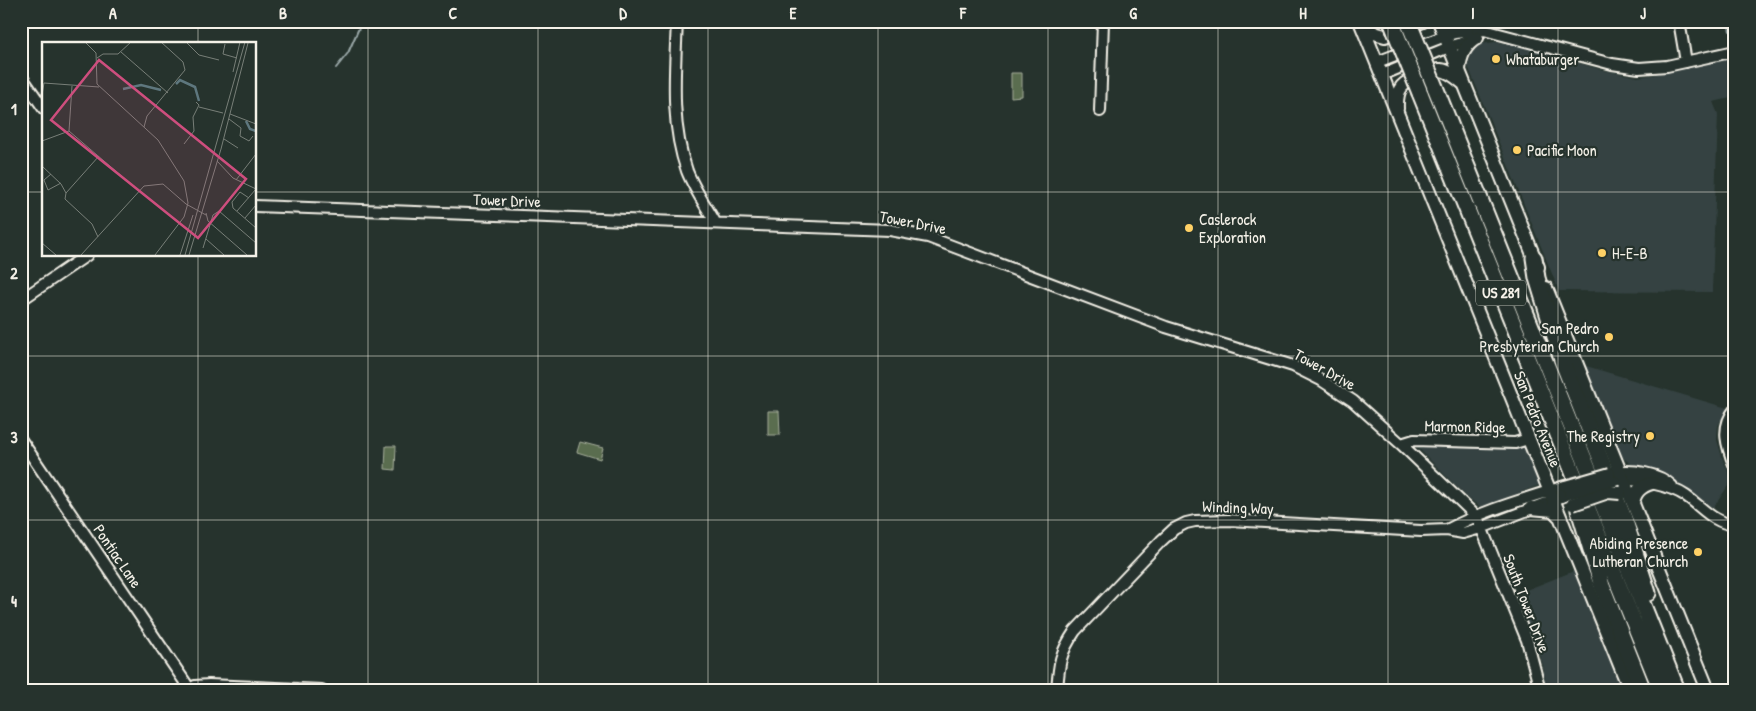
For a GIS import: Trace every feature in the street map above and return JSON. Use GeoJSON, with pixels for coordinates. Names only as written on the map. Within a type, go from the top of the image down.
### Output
{"type":"FeatureCollection","features":[{"type":"Feature","properties":{"kind":"highway","name":"US 281"},"geometry":{"type":"LineString","coordinates":[[1391,21],[1428,90],[1677,690]]}},
{"type":"Feature","properties":{"kind":"highway","name":"US 281"},"geometry":{"type":"LineString","coordinates":[[1408,21],[1428,90],[1572,494],[1661,690]]}},
{"type":"Feature","properties":{"kind":"highway"},"geometry":{"type":"LineString","coordinates":[[1534,258],[1537,278],[1563,364],[1634,546],[1648,592],[1652,627]]}},
{"type":"Feature","properties":{"kind":"highway"},"geometry":{"type":"LineString","coordinates":[[1572,494],[1592,555],[1643,690]]}},
{"type":"Feature","properties":{"kind":"main road"},"geometry":{"type":"LineString","coordinates":[[1360,21],[1372,32],[1383,36],[1390,35],[1423,21]]}},
{"type":"Feature","properties":{"kind":"main road","name":"San Pedro Avenue"},"geometry":{"type":"LineString","coordinates":[[1360,21],[1630,690]]}},
{"type":"Feature","properties":{"kind":"main road"},"geometry":{"type":"LineString","coordinates":[[1439,21],[1534,258],[1617,476],[1633,503],[1708,690]]}},
{"type":"Feature","properties":{"kind":"main road"},"geometry":{"type":"LineString","coordinates":[[1445,21],[1472,35],[1471,42],[1462,52],[1459,70]]}},
{"type":"Feature","properties":{"kind":"main road"},"geometry":{"type":"LineString","coordinates":[[1397,113],[1398,92],[1403,84],[1408,81],[1433,71],[1441,70],[1448,72],[1464,84]]}},
{"type":"Feature","properties":{"kind":"main road"},"geometry":{"type":"LineString","coordinates":[[1633,503],[1634,496],[1638,490],[1652,483]]}},
{"type":"Feature","properties":{"kind":"main road"},"geometry":{"type":"LineString","coordinates":[[1523,507],[1553,510],[1561,520],[1572,494],[1620,493],[1633,503]]}},
{"type":"Feature","properties":{"kind":"street"},"geometry":{"type":"LineString","coordinates":[[676,21],[675,107],[680,148],[688,173],[716,222]]}},
{"type":"Feature","properties":{"kind":"street"},"geometry":{"type":"LineString","coordinates":[[1100,111],[1103,21]]}},
{"type":"Feature","properties":{"kind":"street"},"geometry":{"type":"LineString","coordinates":[[1679,21],[1686,62]]}},
{"type":"Feature","properties":{"kind":"street"},"geometry":{"type":"LineString","coordinates":[[1377,62],[1472,35],[1493,33],[1513,36],[1624,67],[1652,68],[1735,51]]}},
{"type":"Feature","properties":{"kind":"street"},"geometry":{"type":"LineString","coordinates":[[1382,75],[1447,42]]}},
{"type":"Feature","properties":{"kind":"street"},"geometry":{"type":"LineString","coordinates":[[21,76],[42,106]]}},
{"type":"Feature","properties":{"kind":"street","name":"Tower Drive"},"geometry":{"type":"LineString","coordinates":[[256,206],[890,230],[928,237],[1166,327],[1293,366],[1321,380],[1353,401],[1401,444],[1476,517],[1482,528]]}},
{"type":"Feature","properties":{"kind":"street"},"geometry":{"type":"LineString","coordinates":[[21,300],[86,256]]}},
{"type":"Feature","properties":{"kind":"street"},"geometry":{"type":"LineString","coordinates":[[1735,409],[1725,428],[1726,441],[1735,467]]}},
{"type":"Feature","properties":{"kind":"street","name":"Marmon Ridge"},"geometry":{"type":"LineString","coordinates":[[1401,444],[1414,440],[1515,442],[1528,439]]}},
{"type":"Feature","properties":{"kind":"street","name":"Pontiac Lane"},"geometry":{"type":"LineString","coordinates":[[21,440],[188,689]]}},
{"type":"Feature","properties":{"kind":"street"},"geometry":{"type":"LineString","coordinates":[[1617,476],[1676,490]]}},
{"type":"Feature","properties":{"kind":"street"},"geometry":{"type":"LineString","coordinates":[[1551,495],[1572,494],[1617,476],[1653,476],[1666,481],[1714,519],[1735,526]]}},
{"type":"Feature","properties":{"kind":"street","name":"Winding Way"},"geometry":{"type":"LineString","coordinates":[[1057,690],[1059,666],[1064,648],[1075,631],[1160,541],[1174,529],[1186,523],[1229,520],[1421,531],[1447,530],[1463,533],[1482,528],[1551,495]]}},
{"type":"Feature","properties":{"kind":"street","name":"Winding Way"},"geometry":{"type":"LineString","coordinates":[[1447,530],[1476,517],[1523,507],[1551,495]]}},
{"type":"Feature","properties":{"kind":"street"},"geometry":{"type":"LineString","coordinates":[[1459,524],[1463,513],[1461,502]]}},
{"type":"Feature","properties":{"kind":"street","name":"South Tower Drive"},"geometry":{"type":"LineString","coordinates":[[1482,528],[1527,640],[1540,690]]}},
{"type":"Feature","properties":{"kind":"street"},"geometry":{"type":"LineString","coordinates":[[188,689],[195,686],[209,685],[322,690]]}},
{"type":"Feature","properties":{"kind":"shaded area"},"geometry":{"type":"Polygon","coordinates":[[[1495,42],[1520,45],[1599,69],[1638,77],[1672,72],[1734,57],[1735,97],[1713,102],[1718,114],[1712,292],[1559,291],[1468,66],[1472,51],[1480,44],[1495,42]]]}},
{"type":"Feature","properties":{"kind":"shaded area"},"geometry":{"type":"Polygon","coordinates":[[[1586,366],[1727,408],[1718,426],[1717,440],[1732,480],[1713,508],[1675,481],[1651,470],[1631,464],[1622,457],[1586,366]]]}},
{"type":"Feature","properties":{"kind":"shaded area"},"geometry":{"type":"Polygon","coordinates":[[[1413,443],[1524,446],[1539,485],[1482,508],[1468,498],[1413,443]]]}},
{"type":"Feature","properties":{"kind":"shaded area"},"geometry":{"type":"Polygon","coordinates":[[[1574,571],[1622,690],[1546,690],[1543,665],[1516,594],[1574,571]]]}},
{"type":"Feature","properties":{"kind":"green space"},"geometry":{"type":"Polygon","coordinates":[[[1011,73],[1022,73],[1022,96],[1011,97],[1011,73]]]}},
{"type":"Feature","properties":{"kind":"green space"},"geometry":{"type":"Polygon","coordinates":[[[768,411],[779,411],[780,435],[768,435],[768,411]]]}},
{"type":"Feature","properties":{"kind":"green space"},"geometry":{"type":"Polygon","coordinates":[[[580,442],[603,448],[600,459],[577,452],[580,442]]]}},
{"type":"Feature","properties":{"kind":"green space"},"geometry":{"type":"Polygon","coordinates":[[[386,446],[396,446],[395,470],[385,469],[386,446]]]}},
{"type":"Feature","properties":{"kind":"waterway"},"geometry":{"type":"LineString","coordinates":[[336,68],[348,53],[362,21]]}},
{"type":"Feature","properties":{"kind":"waterway"},"geometry":{"type":"LineString","coordinates":[[1728,21],[1730,31]]}},
{"type":"Feature","properties":{"kind":"place","name":"Whataburger"},"geometry":{"type":"Point","coordinates":[1496,59]}},
{"type":"Feature","properties":{"kind":"place","name":"Pacific Moon"},"geometry":{"type":"Point","coordinates":[1517,150]}},
{"type":"Feature","properties":{"kind":"place","name":"Caslerock Exploration"},"geometry":{"type":"Point","coordinates":[1189,228]}},
{"type":"Feature","properties":{"kind":"place","name":"H-E-B"},"geometry":{"type":"Point","coordinates":[1602,253]}},
{"type":"Feature","properties":{"kind":"place","name":"San Pedro Presbyterian Church"},"geometry":{"type":"Point","coordinates":[1609,337]}},
{"type":"Feature","properties":{"kind":"place","name":"The Registry"},"geometry":{"type":"Point","coordinates":[1650,436]}},
{"type":"Feature","properties":{"kind":"place","name":"Abiding Presence Lutheran Church"},"geometry":{"type":"Point","coordinates":[1698,552]}}]}
